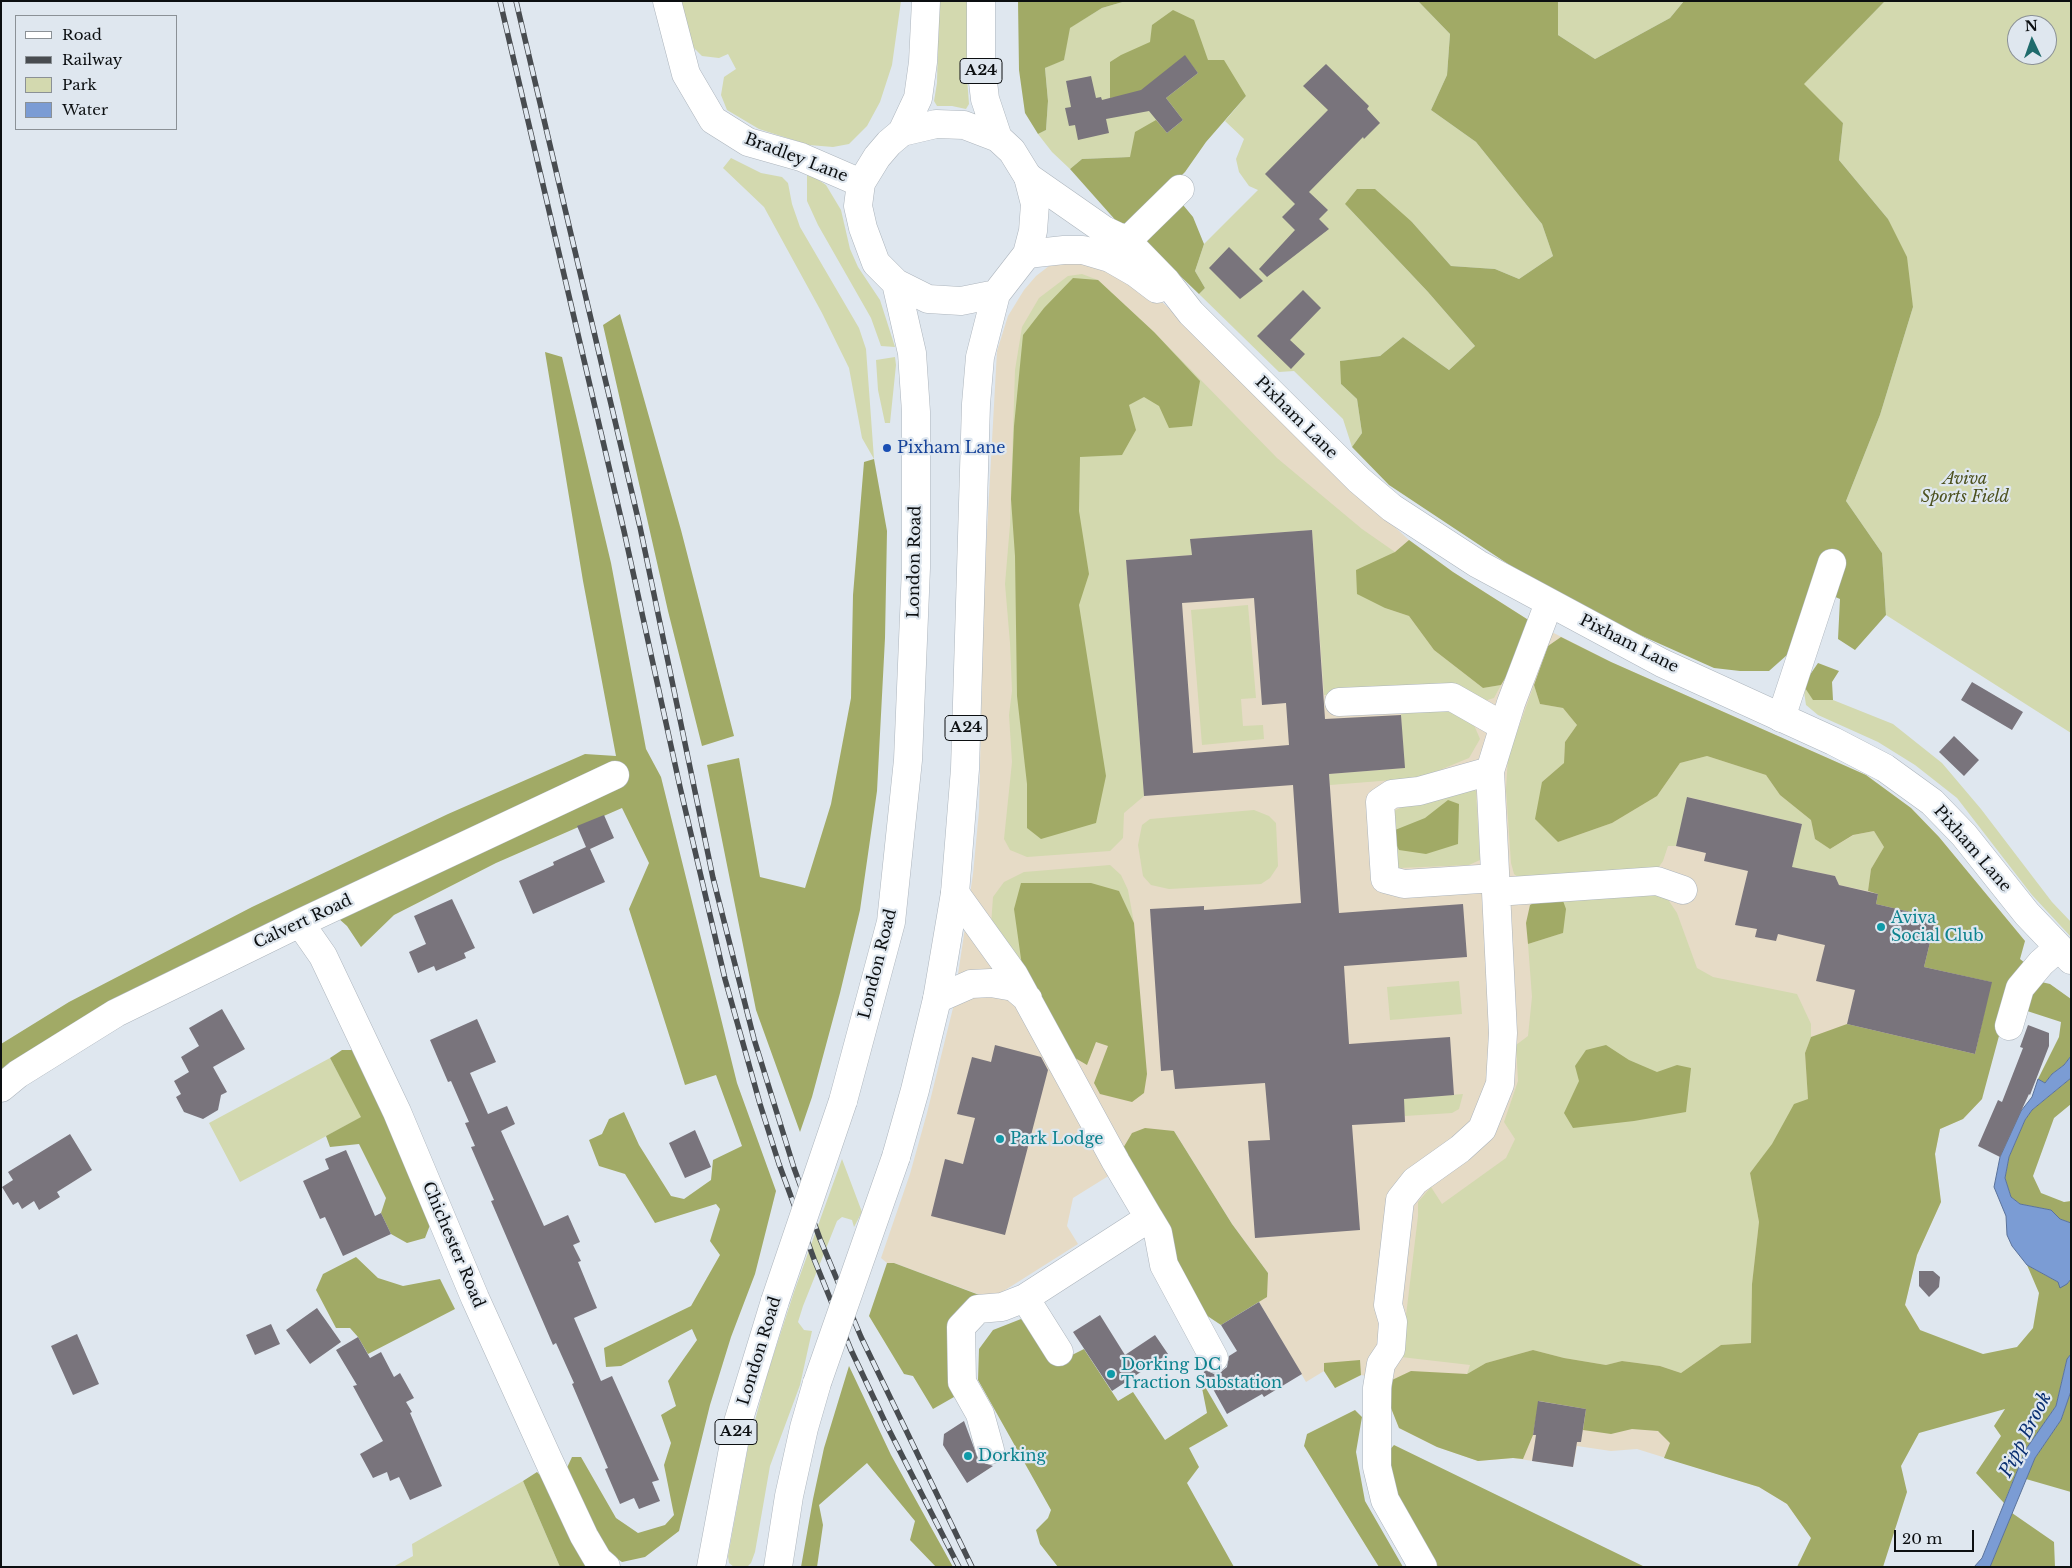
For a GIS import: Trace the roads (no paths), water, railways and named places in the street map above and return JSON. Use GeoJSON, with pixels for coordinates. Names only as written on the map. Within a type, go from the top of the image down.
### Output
{"type":"FeatureCollection","features":[{"type":"Feature","properties":{"kind":"main road","name":"Bradley Lane"},"geometry":{"type":"LineString","coordinates":[[667,1],[686,74],[713,120],[748,142],[801,157],[861,183]]}},
{"type":"Feature","properties":{"kind":"main road"},"geometry":{"type":"LineString","coordinates":[[902,132],[918,98],[924,62],[926,1]]}},
{"type":"Feature","properties":{"kind":"main road","name":"A24"},"geometry":{"type":"LineString","coordinates":[[981,1],[982,74],[985,100],[998,138]]}},
{"type":"Feature","properties":{"kind":"main road"},"geometry":{"type":"LineString","coordinates":[[936,124],[964,125],[998,138],[1012,151],[1028,177],[1035,204],[1033,231],[1027,254],[996,294],[961,301],[928,299],[896,283],[876,263],[858,206],[861,183],[876,158],[889,142],[902,132],[936,124]]}},
{"type":"Feature","properties":{"kind":"main road","name":"Pixham Lane"},"geometry":{"type":"LineString","coordinates":[[1028,177],[1104,230],[1127,241],[1166,281],[1191,313],[1359,480],[1392,508],[1478,564],[1662,663],[1780,718],[1833,740],[1885,768],[1932,802],[1964,835],[2027,914],[2064,954]]}},
{"type":"Feature","properties":{"kind":"main road"},"geometry":{"type":"LineString","coordinates":[[1127,241],[1180,189]]}},
{"type":"Feature","properties":{"kind":"main road","name":"Pixham Lane"},"geometry":{"type":"LineString","coordinates":[[1027,254],[1083,250],[1110,258],[1136,273],[1191,313]]}},
{"type":"Feature","properties":{"kind":"main road","name":"London Road"},"geometry":{"type":"LineString","coordinates":[[711,1567],[738,1422],[775,1301],[843,1101],[891,922],[908,760],[916,568],[916,412],[912,353],[896,283]]}},
{"type":"Feature","properties":{"kind":"main road","name":"A24"},"geometry":{"type":"LineString","coordinates":[[778,1567],[789,1496],[804,1428],[817,1383],[896,1157],[915,1090],[937,999],[955,893],[965,770],[976,404],[980,357],[996,294]]}},
{"type":"Feature","properties":{"kind":"main road"},"geometry":{"type":"LineString","coordinates":[[1780,718],[1832,563]]}},
{"type":"Feature","properties":{"kind":"main road"},"geometry":{"type":"LineString","coordinates":[[1423,1567],[1385,1500],[1377,1467],[1377,1388],[1381,1364],[1375,1349],[1384,1312],[1400,1200],[1415,1181],[1460,1149],[1482,1128],[1500,1084],[1503,1033],[1490,771],[1503,726],[1549,603]]}},
{"type":"Feature","properties":{"kind":"main road"},"geometry":{"type":"LineString","coordinates":[[1339,702],[1452,696],[1503,726]]}},
{"type":"Feature","properties":{"kind":"main road"},"geometry":{"type":"LineString","coordinates":[[1490,771],[1419,791],[1392,794],[1380,802],[1385,879],[1404,884],[1496,885],[1657,881],[1683,890]]}},
{"type":"Feature","properties":{"kind":"main road","name":"Calvert Road"},"geometry":{"type":"LineString","coordinates":[[1,1088],[23,1070],[116,1013],[300,923],[615,775]]}},
{"type":"Feature","properties":{"kind":"main road"},"geometry":{"type":"LineString","coordinates":[[955,893],[1014,974],[1028,999],[1116,1162],[1158,1233],[1164,1265],[1214,1358]]}},
{"type":"Feature","properties":{"kind":"main road","name":"Chichester Road"},"geometry":{"type":"LineString","coordinates":[[300,923],[323,956],[397,1112],[475,1298],[552,1467],[584,1536],[598,1560],[606,1567]]}},
{"type":"Feature","properties":{"kind":"main road"},"geometry":{"type":"LineString","coordinates":[[2009,1026],[2020,988],[2041,963],[2064,954]]}},
{"type":"Feature","properties":{"kind":"main road"},"geometry":{"type":"LineString","coordinates":[[937,999],[971,984],[991,983],[1014,987],[1028,999]]}},
{"type":"Feature","properties":{"kind":"main road"},"geometry":{"type":"LineString","coordinates":[[990,1450],[980,1414],[962,1382],[961,1327],[978,1309],[1002,1307],[1025,1298],[1149,1218]]}},
{"type":"Feature","properties":{"kind":"main road"},"geometry":{"type":"LineString","coordinates":[[1025,1298],[1058,1352]]}},
{"type":"Feature","properties":{"kind":"water"},"geometry":{"type":"Polygon","coordinates":[[[2071,1056],[2071,1078],[2032,1110],[2025,1120],[2009,1157],[2005,1178],[2011,1197],[2020,1204],[2051,1210],[2060,1219],[2071,1223],[2071,1279],[2060,1288],[2058,1282],[2027,1265],[2012,1246],[2007,1235],[2006,1216],[1994,1187],[2000,1157],[2021,1111],[2032,1097],[2038,1079],[2045,1083],[2071,1056]]]}},
{"type":"Feature","properties":{"kind":"water"},"geometry":{"type":"Polygon","coordinates":[[[2071,1354],[2071,1391],[2061,1420],[2035,1458],[1990,1567],[1974,1567],[1982,1558],[2026,1449],[2056,1406],[2067,1359],[2071,1354]]]}},
{"type":"Feature","properties":{"kind":"railway"},"geometry":{"type":"LineString","coordinates":[[500,1],[624,531],[680,787],[725,979],[760,1104],[779,1164],[814,1259],[851,1350],[887,1426],[959,1567]]}},
{"type":"Feature","properties":{"kind":"railway"},"geometry":{"type":"LineString","coordinates":[[516,1],[640,527],[713,878],[754,1039],[794,1168],[820,1239],[861,1337],[972,1567]]}},
{"type":"Feature","properties":{"kind":"place","name":"Pixham Lane"},"geometry":{"type":"Point","coordinates":[887,448]}},
{"type":"Feature","properties":{"kind":"place","name":"Aviva Social Club"},"geometry":{"type":"Point","coordinates":[1881,927]}},
{"type":"Feature","properties":{"kind":"place","name":"Park Lodge"},"geometry":{"type":"Point","coordinates":[1000,1139]}},
{"type":"Feature","properties":{"kind":"place","name":"Dorking DC Traction Substation"},"geometry":{"type":"Point","coordinates":[1111,1374]}},
{"type":"Feature","properties":{"kind":"place","name":"Dorking"},"geometry":{"type":"Point","coordinates":[968,1456]}},
{"type":"Feature","properties":{"kind":"park label","name":"Aviva Sports Field"},"geometry":{"type":"Point","coordinates":[1965,488]}},
{"type":"Feature","properties":{"kind":"water label","name":"Pipp Brook"},"geometry":{"type":"Point","coordinates":[2026,1435]}}]}
